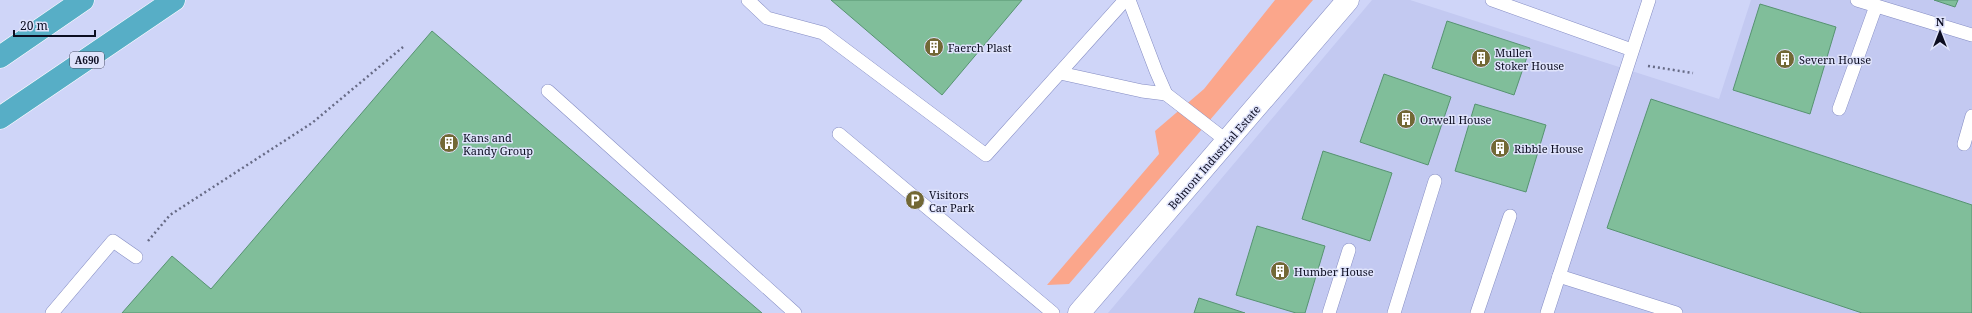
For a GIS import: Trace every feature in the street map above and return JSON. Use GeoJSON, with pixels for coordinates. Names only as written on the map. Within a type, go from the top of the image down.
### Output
{"type":"FeatureCollection","features":[{"type":"Feature","properties":{"kind":"highway"},"geometry":{"type":"LineString","coordinates":[[0,57],[83,0]]}},
{"type":"Feature","properties":{"kind":"highway","name":"A690"},"geometry":{"type":"LineString","coordinates":[[0,118],[174,0]]}},
{"type":"Feature","properties":{"kind":"street","name":"Belmont Industrial Estate"},"geometry":{"type":"LineString","coordinates":[[1086,311],[1227,141],[1348,0]]}},
{"type":"Feature","properties":{"kind":"lane"},"geometry":{"type":"LineString","coordinates":[[748,0],[767,18],[823,33],[986,155],[1125,0]]}},
{"type":"Feature","properties":{"kind":"lane"},"geometry":{"type":"LineString","coordinates":[[1129,0],[1166,94],[1227,141]]}},
{"type":"Feature","properties":{"kind":"lane"},"geometry":{"type":"LineString","coordinates":[[1492,0],[1632,50]]}},
{"type":"Feature","properties":{"kind":"lane"},"geometry":{"type":"LineString","coordinates":[[1547,313],[1648,0]]}},
{"type":"Feature","properties":{"kind":"lane"},"geometry":{"type":"LineString","coordinates":[[1857,0],[1972,35]]}},
{"type":"Feature","properties":{"kind":"lane"},"geometry":{"type":"LineString","coordinates":[[1839,110],[1876,6]]}},
{"type":"Feature","properties":{"kind":"lane"},"geometry":{"type":"LineString","coordinates":[[1060,73],[1142,91],[1166,94]]}},
{"type":"Feature","properties":{"kind":"lane"},"geometry":{"type":"LineString","coordinates":[[548,91],[795,313]]}},
{"type":"Feature","properties":{"kind":"lane"},"geometry":{"type":"LineString","coordinates":[[1964,144],[1972,116]]}},
{"type":"Feature","properties":{"kind":"lane"},"geometry":{"type":"LineString","coordinates":[[838,134],[1053,313]]}},
{"type":"Feature","properties":{"kind":"lane"},"geometry":{"type":"LineString","coordinates":[[1394,313],[1435,181]]}},
{"type":"Feature","properties":{"kind":"lane"},"geometry":{"type":"LineString","coordinates":[[1477,313],[1510,216]]}},
{"type":"Feature","properties":{"kind":"lane"},"geometry":{"type":"LineString","coordinates":[[52,313],[113,241],[136,257]]}},
{"type":"Feature","properties":{"kind":"lane"},"geometry":{"type":"LineString","coordinates":[[1329,313],[1349,250]]}},
{"type":"Feature","properties":{"kind":"lane"},"geometry":{"type":"LineString","coordinates":[[1559,276],[1676,313]]}},
{"type":"Feature","properties":{"kind":"path"},"geometry":{"type":"LineString","coordinates":[[136,257],[170,215],[312,123],[403,47]]}},
{"type":"Feature","properties":{"kind":"path"},"geometry":{"type":"LineString","coordinates":[[1628,63],[1693,73]]}},
{"type":"Feature","properties":{"kind":"shaded area"},"geometry":{"type":"Polygon","coordinates":[[[1275,0],[1313,0],[1069,284],[1047,285],[1159,154],[1155,131],[1204,89],[1275,0]]]}},
{"type":"Feature","properties":{"kind":"shaded area"},"geometry":{"type":"Polygon","coordinates":[[[1372,0],[1410,0],[1719,99],[1751,0],[1972,0],[1972,313],[1108,313],[1372,0]]]}},
{"type":"Feature","properties":{"kind":"building","name":"Faerch Plast"},"geometry":{"type":"Polygon","coordinates":[[[831,0],[1022,0],[942,95],[831,0]]]}},
{"type":"Feature","properties":{"kind":"building"},"geometry":{"type":"Polygon","coordinates":[[[1934,0],[1958,0],[1955,7],[1934,0]]]}},
{"type":"Feature","properties":{"kind":"building","name":"Severn House"},"geometry":{"type":"Polygon","coordinates":[[[1760,4],[1836,27],[1810,114],[1733,90],[1760,4]]]}},
{"type":"Feature","properties":{"kind":"building","name":"Mullen Stoker House"},"geometry":{"type":"Polygon","coordinates":[[[1447,21],[1530,48],[1514,95],[1432,68],[1447,21]]]}},
{"type":"Feature","properties":{"kind":"building","name":"Kans and Kandy Group"},"geometry":{"type":"Polygon","coordinates":[[[432,31],[762,313],[122,313],[172,256],[211,289],[432,31]]]}},
{"type":"Feature","properties":{"kind":"building","name":"Orwell House"},"geometry":{"type":"Polygon","coordinates":[[[1384,74],[1451,97],[1428,165],[1360,142],[1384,74]]]}},
{"type":"Feature","properties":{"kind":"building"},"geometry":{"type":"Polygon","coordinates":[[[1651,99],[1972,205],[1972,313],[1862,313],[1607,228],[1651,99]]]}},
{"type":"Feature","properties":{"kind":"building","name":"Ribble House"},"geometry":{"type":"Polygon","coordinates":[[[1475,104],[1546,125],[1526,192],[1455,171],[1475,104]]]}},
{"type":"Feature","properties":{"kind":"building"},"geometry":{"type":"Polygon","coordinates":[[[1323,151],[1392,173],[1370,241],[1302,219],[1323,151]]]}},
{"type":"Feature","properties":{"kind":"building","name":"Humber House"},"geometry":{"type":"Polygon","coordinates":[[[1257,226],[1325,246],[1305,313],[1296,313],[1236,295],[1257,226]]]}},
{"type":"Feature","properties":{"kind":"building"},"geometry":{"type":"Polygon","coordinates":[[[1199,298],[1245,313],[1194,313],[1199,298]]]}},
{"type":"Feature","properties":{"kind":"place","name":"Faerch Plast"},"geometry":{"type":"Point","coordinates":[934,47]}},
{"type":"Feature","properties":{"kind":"place","name":"Mullen Stoker House"},"geometry":{"type":"Point","coordinates":[1481,58]}},
{"type":"Feature","properties":{"kind":"place","name":"Severn House"},"geometry":{"type":"Point","coordinates":[1785,59]}},
{"type":"Feature","properties":{"kind":"place","name":"Orwell House"},"geometry":{"type":"Point","coordinates":[1406,119]}},
{"type":"Feature","properties":{"kind":"place","name":"Kans and Kandy Group"},"geometry":{"type":"Point","coordinates":[449,143]}},
{"type":"Feature","properties":{"kind":"place","name":"Ribble House"},"geometry":{"type":"Point","coordinates":[1500,148]}},
{"type":"Feature","properties":{"kind":"place","name":"Visitors Car Park"},"geometry":{"type":"Point","coordinates":[915,200]}},
{"type":"Feature","properties":{"kind":"place","name":"Humber House"},"geometry":{"type":"Point","coordinates":[1280,271]}}]}
